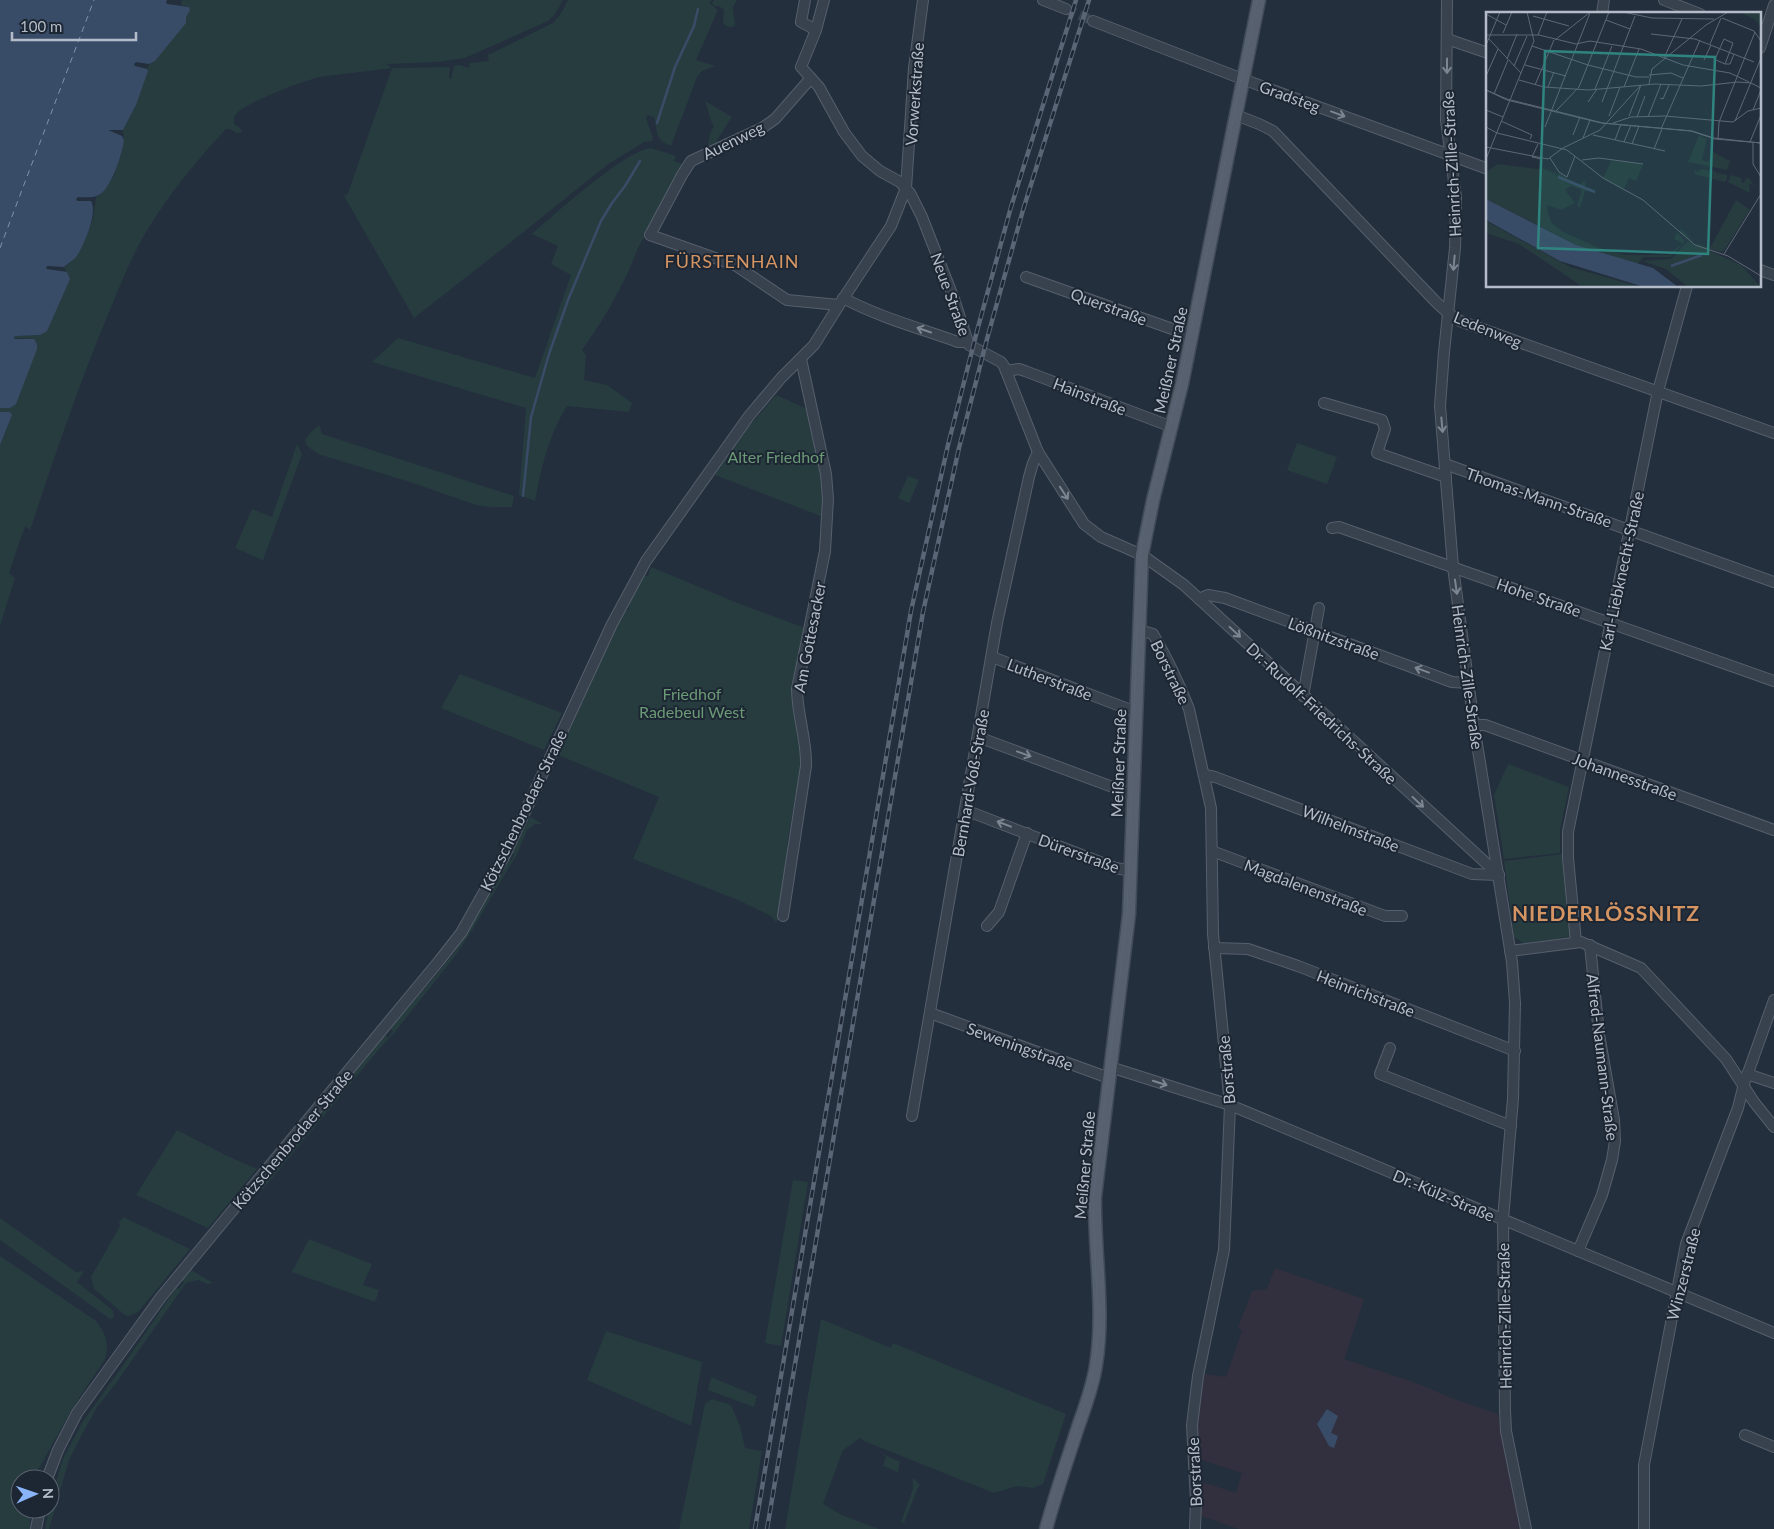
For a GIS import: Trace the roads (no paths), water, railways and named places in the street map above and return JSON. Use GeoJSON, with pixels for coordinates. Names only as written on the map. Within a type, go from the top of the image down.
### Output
{"type":"FeatureCollection","features":[{"type":"Feature","properties":{"kind":"main road","name":"Meißner Straße"},"geometry":{"type":"LineString","coordinates":[[1046,1529],[1090,1391],[1096,1365],[1100,1324],[1095,1197],[1128,921],[1142,555],[1192,336],[1259,0]]}},
{"type":"Feature","properties":{"kind":"street"},"geometry":{"type":"LineString","coordinates":[[805,0],[801,22],[816,30],[824,0]]}},
{"type":"Feature","properties":{"kind":"street","name":"Vorwerkstraße"},"geometry":{"type":"LineString","coordinates":[[906,188],[909,172],[914,68],[923,0]]}},
{"type":"Feature","properties":{"kind":"street"},"geometry":{"type":"LineString","coordinates":[[1044,0],[1066,9]]}},
{"type":"Feature","properties":{"kind":"street","name":"Heinrich-Zille-Straße"},"geometry":{"type":"LineString","coordinates":[[1448,0],[1446,114],[1456,197],[1456,212],[1455,248],[1440,406],[1453,568],[1474,725],[1510,951],[1515,1003],[1515,1051],[1511,1126],[1503,1219],[1505,1411],[1506,1431],[1526,1529]]}},
{"type":"Feature","properties":{"kind":"street"},"geometry":{"type":"LineString","coordinates":[[1664,0],[1695,12]]}},
{"type":"Feature","properties":{"kind":"street"},"geometry":{"type":"LineString","coordinates":[[1774,5],[1762,37],[1774,42]]}},
{"type":"Feature","properties":{"kind":"street","name":"Gradsteg"},"geometry":{"type":"LineString","coordinates":[[1093,21],[1243,79],[1486,168]]}},
{"type":"Feature","properties":{"kind":"street","name":"Neue Straße"},"geometry":{"type":"LineString","coordinates":[[816,30],[801,67],[819,87],[844,132],[862,156],[880,171],[900,182],[906,188],[922,217],[954,299],[968,342],[971,346],[1001,362],[1038,452],[1084,524],[1101,537],[1142,555]]}},
{"type":"Feature","properties":{"kind":"street"},"geometry":{"type":"LineString","coordinates":[[1447,38],[1486,52]]}},
{"type":"Feature","properties":{"kind":"street","name":"Auenweg"},"geometry":{"type":"LineString","coordinates":[[811,78],[775,119],[762,128],[691,161],[650,234],[740,267],[787,300],[841,301]]}},
{"type":"Feature","properties":{"kind":"street","name":"Ledenweg"},"geometry":{"type":"LineString","coordinates":[[1236,115],[1273,131],[1448,313],[1460,320],[1774,433]]}},
{"type":"Feature","properties":{"kind":"street","name":"Kötzschenbrodaer Straße"},"geometry":{"type":"LineString","coordinates":[[51,1469],[58,1450],[77,1413],[161,1298],[461,933],[506,853],[612,624],[646,560],[748,416],[814,346],[841,301],[891,226],[906,188]]}},
{"type":"Feature","properties":{"kind":"street"},"geometry":{"type":"LineString","coordinates":[[1762,271],[1774,275]]}},
{"type":"Feature","properties":{"kind":"street","name":"Querstraße"},"geometry":{"type":"LineString","coordinates":[[1026,277],[1192,336]]}},
{"type":"Feature","properties":{"kind":"street","name":"Karl-Liebknecht-Straße"},"geometry":{"type":"LineString","coordinates":[[1576,942],[1568,858],[1568,832],[1658,391],[1686,288]]}},
{"type":"Feature","properties":{"kind":"street"},"geometry":{"type":"LineString","coordinates":[[841,301],[958,342],[968,342]]}},
{"type":"Feature","properties":{"kind":"street","name":"Am Gottesacker"},"geometry":{"type":"LineString","coordinates":[[784,916],[806,766],[797,689],[822,570],[828,517],[826,474],[801,359]]}},
{"type":"Feature","properties":{"kind":"street","name":"Hainstraße"},"geometry":{"type":"LineString","coordinates":[[1006,371],[1019,369],[1025,371],[1172,428]]}},
{"type":"Feature","properties":{"kind":"street"},"geometry":{"type":"LineString","coordinates":[[1324,403],[1382,420],[1384,428],[1377,453],[1446,477]]}},
{"type":"Feature","properties":{"kind":"street","name":"Bernhard-Voß-Straße"},"geometry":{"type":"LineString","coordinates":[[912,1116],[1003,593],[1029,477],[1038,452]]}},
{"type":"Feature","properties":{"kind":"street","name":"Thomas-Mann-Straße"},"geometry":{"type":"LineString","coordinates":[[1445,464],[1774,582]]}},
{"type":"Feature","properties":{"kind":"street","name":"Hohe Straße"},"geometry":{"type":"LineString","coordinates":[[1332,528],[1339,527],[1774,681]]}},
{"type":"Feature","properties":{"kind":"street","name":"Dr.-Rudolf-Friedrichs-Straße"},"geometry":{"type":"LineString","coordinates":[[1142,555],[1199,598],[1498,876]]}},
{"type":"Feature","properties":{"kind":"street","name":"Lößnitzstraße"},"geometry":{"type":"LineString","coordinates":[[1199,598],[1208,595],[1225,598],[1452,682],[1468,684]]}},
{"type":"Feature","properties":{"kind":"street"},"geometry":{"type":"LineString","coordinates":[[1303,696],[1319,608]]}},
{"type":"Feature","properties":{"kind":"street","name":"Borstraße"},"geometry":{"type":"LineString","coordinates":[[1139,630],[1153,634],[1167,657],[1178,681],[1190,709],[1205,775],[1211,808],[1214,948],[1230,1105],[1224,1250],[1198,1376],[1192,1425],[1196,1501],[1195,1529]]}},
{"type":"Feature","properties":{"kind":"street","name":"Lutherstraße"},"geometry":{"type":"LineString","coordinates":[[992,657],[1136,712]]}},
{"type":"Feature","properties":{"kind":"street","name":"Johannesstraße"},"geometry":{"type":"LineString","coordinates":[[1474,725],[1485,725],[1774,830]]}},
{"type":"Feature","properties":{"kind":"street"},"geometry":{"type":"LineString","coordinates":[[978,737],[1134,795]]}},
{"type":"Feature","properties":{"kind":"street","name":"Wilhelmstraße"},"geometry":{"type":"LineString","coordinates":[[1205,775],[1215,777],[1472,874],[1498,876]]}},
{"type":"Feature","properties":{"kind":"street","name":"Dürerstraße"},"geometry":{"type":"LineString","coordinates":[[965,810],[1116,868],[1131,871]]}},
{"type":"Feature","properties":{"kind":"street","name":"Dürerstraße"},"geometry":{"type":"LineString","coordinates":[[987,926],[999,912],[1027,833]]}},
{"type":"Feature","properties":{"kind":"street","name":"Magdalenenstraße"},"geometry":{"type":"LineString","coordinates":[[1212,851],[1384,916],[1402,916]]}},
{"type":"Feature","properties":{"kind":"street"},"geometry":{"type":"LineString","coordinates":[[1510,951],[1576,942],[1585,943],[1641,968],[1746,1079],[1754,1102],[1774,1127]]}},
{"type":"Feature","properties":{"kind":"street","name":"Alfred-Naumann-Straße"},"geometry":{"type":"LineString","coordinates":[[1578,1251],[1602,1195],[1615,1142],[1614,1120],[1599,1034],[1590,946]]}},
{"type":"Feature","properties":{"kind":"street","name":"Heinrichstraße"},"geometry":{"type":"LineString","coordinates":[[1214,948],[1248,950],[1298,966],[1515,1051]]}},
{"type":"Feature","properties":{"kind":"street","name":"Winzerstraße"},"geometry":{"type":"LineString","coordinates":[[1644,1529],[1644,1465],[1686,1244],[1738,1108],[1746,1079],[1774,1000]]}},
{"type":"Feature","properties":{"kind":"street","name":"Seweningstraße"},"geometry":{"type":"LineString","coordinates":[[930,1013],[1110,1072]]}},
{"type":"Feature","properties":{"kind":"street"},"geometry":{"type":"LineString","coordinates":[[1390,1048],[1380,1074],[1511,1126]]}},
{"type":"Feature","properties":{"kind":"street","name":"Dr.-Külz-Straße"},"geometry":{"type":"LineString","coordinates":[[1110,1072],[1230,1105],[1774,1333]]}},
{"type":"Feature","properties":{"kind":"street"},"geometry":{"type":"LineString","coordinates":[[1746,1079],[1774,1083]]}},
{"type":"Feature","properties":{"kind":"street"},"geometry":{"type":"LineString","coordinates":[[1745,1435],[1774,1447]]}},
{"type":"Feature","properties":{"kind":"water"},"geometry":{"type":"Polygon","coordinates":[[[0,0],[167,0],[167,4],[189,7],[190,10],[186,17],[186,23],[155,61],[149,64],[136,62],[134,64],[148,71],[136,105],[123,130],[108,130],[122,136],[124,140],[115,171],[102,193],[95,197],[78,197],[76,199],[77,201],[91,201],[93,206],[89,229],[77,256],[64,267],[47,266],[46,268],[67,272],[70,279],[47,331],[40,335],[15,336],[14,338],[34,339],[37,349],[16,404],[10,408],[0,408],[0,0]]]}},
{"type":"Feature","properties":{"kind":"water"},"geometry":{"type":"Polygon","coordinates":[[[0,412],[10,412],[12,415],[0,445],[0,412]]]}},
{"type":"Feature","properties":{"kind":"water"},"geometry":{"type":"Polygon","coordinates":[[[1327,1409],[1338,1416],[1331,1433],[1338,1436],[1334,1448],[1329,1446],[1317,1424],[1327,1409]]]}},
{"type":"Feature","properties":{"kind":"waterway"},"geometry":{"type":"LineString","coordinates":[[657,123],[675,67],[694,26],[698,9]]}},
{"type":"Feature","properties":{"kind":"waterway"},"geometry":{"type":"LineString","coordinates":[[523,496],[531,417],[549,354],[568,300],[601,221],[640,161]]}},
{"type":"Feature","properties":{"kind":"tunnel"},"geometry":{"type":"LineString","coordinates":[[1066,9],[1093,21]]}},
{"type":"Feature","properties":{"kind":"tram line"},"geometry":{"type":"LineString","coordinates":[[1044,1529],[1086,1400],[1093,1374],[1096,1352],[1098,1324],[1093,1199],[1127,914],[1139,569],[1142,545],[1151,497],[1176,402],[1201,284],[1257,0]]}},
{"type":"Feature","properties":{"kind":"railway"},"geometry":{"type":"LineString","coordinates":[[755,1529],[911,611],[948,445],[977,331],[1011,207],[1076,0]]}},
{"type":"Feature","properties":{"kind":"railway"},"geometry":{"type":"LineString","coordinates":[[767,1529],[923,612],[959,448],[987,339],[1023,210],[1089,0]]}},
{"type":"Feature","properties":{"kind":"district","name":"FÜRSTENHAIN"},"geometry":{"type":"Point","coordinates":[732,261]}},
{"type":"Feature","properties":{"kind":"district","name":"NIEDERLÖSSNITZ"},"geometry":{"type":"Point","coordinates":[1606,912]}},
{"type":"Feature","properties":{"kind":"park label","name":"Alter Friedhof"},"geometry":{"type":"Point","coordinates":[776,456]}},
{"type":"Feature","properties":{"kind":"park label","name":"Friedhof Radebeul West"},"geometry":{"type":"Point","coordinates":[692,702]}}]}
